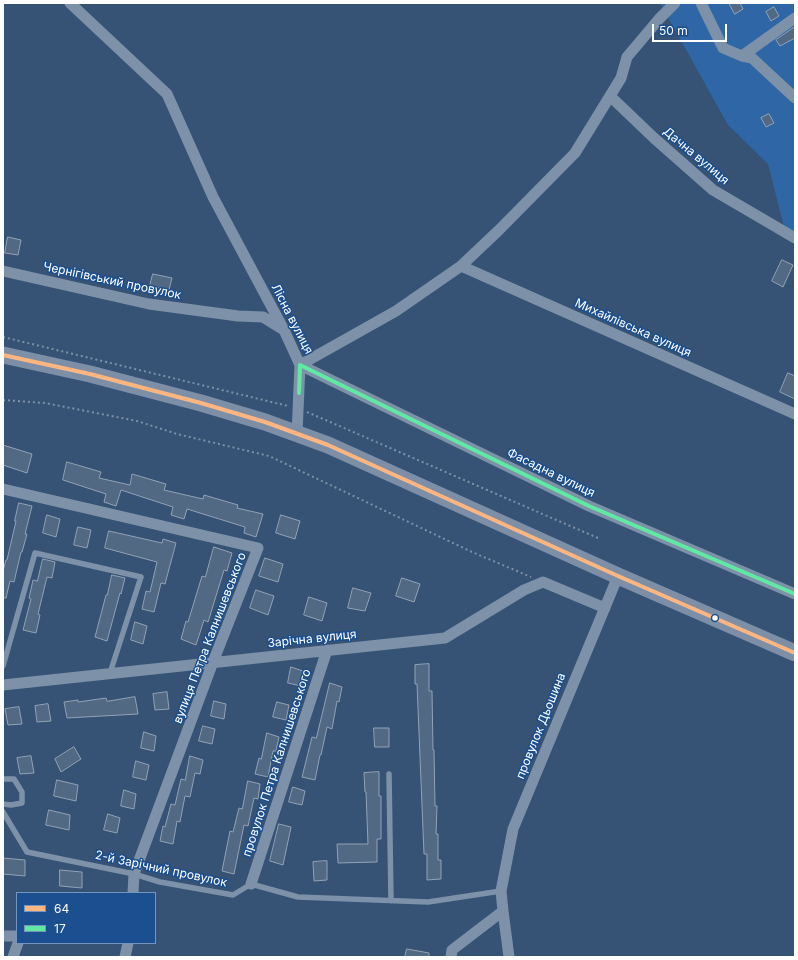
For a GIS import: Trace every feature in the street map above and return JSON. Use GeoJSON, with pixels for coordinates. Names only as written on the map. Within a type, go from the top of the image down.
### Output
{"type":"FeatureCollection","features":[{"type":"Feature","properties":{"kind":"main road"},"geometry":{"type":"LineString","coordinates":[[3,355],[90,374],[201,403],[265,422],[335,448],[618,576],[795,653]]}},
{"type":"Feature","properties":{"kind":"street","name":"Лісна вулиця"},"geometry":{"type":"LineString","coordinates":[[70,3],[167,94],[212,197],[284,330],[300,365],[396,311],[461,266],[575,153],[621,78],[627,57],[659,19],[675,3]]}},
{"type":"Feature","properties":{"kind":"street"},"geometry":{"type":"LineString","coordinates":[[701,3],[723,48],[742,56],[752,58],[795,98]]}},
{"type":"Feature","properties":{"kind":"street"},"geometry":{"type":"LineString","coordinates":[[742,56],[795,18]]}},
{"type":"Feature","properties":{"kind":"street","name":"Дачна вулиця"},"geometry":{"type":"LineString","coordinates":[[610,96],[654,138],[713,190],[795,238]]}},
{"type":"Feature","properties":{"kind":"street","name":"Михайлівська вулиця"},"geometry":{"type":"LineString","coordinates":[[461,266],[795,414]]}},
{"type":"Feature","properties":{"kind":"street","name":"Чернігівський провулок"},"geometry":{"type":"LineString","coordinates":[[3,271],[149,304],[238,316],[263,317],[284,330]]}},
{"type":"Feature","properties":{"kind":"street"},"geometry":{"type":"LineString","coordinates":[[297,434],[300,365]]}},
{"type":"Feature","properties":{"kind":"street","name":"Фасадна вулиця"},"geometry":{"type":"LineString","coordinates":[[300,365],[589,506],[795,594]]}},
{"type":"Feature","properties":{"kind":"street","name":"вулиця Петра Калнишевського"},"geometry":{"type":"LineString","coordinates":[[3,489],[258,548],[213,662],[134,874],[133,892]]}},
{"type":"Feature","properties":{"kind":"street","name":"провулок Дьошина"},"geometry":{"type":"LineString","coordinates":[[510,957],[501,891],[513,829],[618,576]]}},
{"type":"Feature","properties":{"kind":"street","name":"Зарічна вулиця"},"geometry":{"type":"LineString","coordinates":[[3,685],[445,638],[524,590],[543,582],[604,608]]}},
{"type":"Feature","properties":{"kind":"street","name":"провулок Петра Калнишевського"},"geometry":{"type":"LineString","coordinates":[[251,884],[327,650]]}},
{"type":"Feature","properties":{"kind":"street"},"geometry":{"type":"LineString","coordinates":[[450,957],[452,950],[503,911]]}},
{"type":"Feature","properties":{"kind":"street"},"geometry":{"type":"LineString","coordinates":[[3,936],[16,936]]}},
{"type":"Feature","properties":{"kind":"street"},"geometry":{"type":"LineString","coordinates":[[13,957],[18,944]]}},
{"type":"Feature","properties":{"kind":"street"},"geometry":{"type":"LineString","coordinates":[[125,957],[128,944]]}},
{"type":"Feature","properties":{"kind":"lane"},"geometry":{"type":"LineString","coordinates":[[3,666],[34,553],[141,577],[110,673]]}},
{"type":"Feature","properties":{"kind":"lane"},"geometry":{"type":"LineString","coordinates":[[388,774],[391,901]]}},
{"type":"Feature","properties":{"kind":"lane"},"geometry":{"type":"LineString","coordinates":[[3,779],[14,779],[22,792],[22,803],[11,805],[3,804]]}},
{"type":"Feature","properties":{"kind":"lane","name":"2-й Зарічний провулок"},"geometry":{"type":"LineString","coordinates":[[3,812],[27,852],[134,874],[160,882],[233,895],[251,884]]}},
{"type":"Feature","properties":{"kind":"lane"},"geometry":{"type":"LineString","coordinates":[[251,884],[298,897],[391,901],[428,902],[501,891]]}},
{"type":"Feature","properties":{"kind":"path"},"geometry":{"type":"LineString","coordinates":[[3,400],[45,403],[137,421],[177,434],[269,456],[472,552],[534,578]]}},
{"type":"Feature","properties":{"kind":"shaded area"},"geometry":{"type":"Polygon","coordinates":[[[660,3],[795,3],[795,232],[784,227],[768,164],[728,125],[660,3]]]}},
{"type":"Feature","properties":{"kind":"building"},"geometry":{"type":"Polygon","coordinates":[[[729,3],[740,3],[743,9],[735,14],[729,3]]]}},
{"type":"Feature","properties":{"kind":"building"},"geometry":{"type":"Polygon","coordinates":[[[774,7],[779,16],[771,21],[766,12],[774,7]]]}},
{"type":"Feature","properties":{"kind":"building"},"geometry":{"type":"Polygon","coordinates":[[[795,27],[795,38],[780,46],[776,40],[795,27]]]}},
{"type":"Feature","properties":{"kind":"building"},"geometry":{"type":"Polygon","coordinates":[[[769,114],[774,123],[766,127],[761,118],[769,114]]]}},
{"type":"Feature","properties":{"kind":"building"},"geometry":{"type":"Polygon","coordinates":[[[8,237],[21,240],[18,255],[5,253],[8,237]]]}},
{"type":"Feature","properties":{"kind":"building"},"geometry":{"type":"Polygon","coordinates":[[[782,260],[793,265],[783,287],[772,281],[782,260]]]}},
{"type":"Feature","properties":{"kind":"building"},"geometry":{"type":"Polygon","coordinates":[[[153,274],[172,278],[169,290],[150,286],[153,274]]]}},
{"type":"Feature","properties":{"kind":"building"},"geometry":{"type":"Polygon","coordinates":[[[788,373],[795,376],[795,399],[780,392],[788,373]]]}},
{"type":"Feature","properties":{"kind":"building"},"geometry":{"type":"Polygon","coordinates":[[[3,445],[32,454],[27,473],[3,465],[3,445]]]}},
{"type":"Feature","properties":{"kind":"building"},"geometry":{"type":"Polygon","coordinates":[[[67,462],[101,472],[99,478],[130,485],[132,474],[166,484],[164,490],[203,499],[204,495],[238,505],[237,508],[263,514],[256,537],[244,533],[245,527],[187,509],[184,519],[171,515],[173,507],[121,490],[116,506],[104,502],[106,494],[63,480],[67,462]]]}},
{"type":"Feature","properties":{"kind":"building"},"geometry":{"type":"Polygon","coordinates":[[[19,503],[32,506],[25,534],[27,534],[14,582],[10,581],[6,598],[3,598],[3,571],[7,560],[19,503]]]}},
{"type":"Feature","properties":{"kind":"building"},"geometry":{"type":"Polygon","coordinates":[[[47,515],[60,519],[56,537],[43,533],[47,515]]]}},
{"type":"Feature","properties":{"kind":"building"},"geometry":{"type":"Polygon","coordinates":[[[281,515],[300,521],[295,539],[276,533],[281,515]]]}},
{"type":"Feature","properties":{"kind":"building"},"geometry":{"type":"Polygon","coordinates":[[[78,527],[91,530],[87,548],[74,545],[78,527]]]}},
{"type":"Feature","properties":{"kind":"building"},"geometry":{"type":"Polygon","coordinates":[[[109,531],[162,543],[163,539],[176,543],[165,584],[161,583],[154,612],[142,609],[146,591],[150,592],[157,562],[105,548],[109,531]]]}},
{"type":"Feature","properties":{"kind":"building"},"geometry":{"type":"Polygon","coordinates":[[[214,547],[232,553],[227,571],[224,570],[208,622],[204,620],[196,645],[181,639],[186,621],[188,622],[202,576],[205,577],[214,547]]]}},
{"type":"Feature","properties":{"kind":"building"},"geometry":{"type":"Polygon","coordinates":[[[265,558],[283,564],[278,582],[259,576],[265,558]]]}},
{"type":"Feature","properties":{"kind":"building"},"geometry":{"type":"Polygon","coordinates":[[[43,559],[55,562],[52,578],[47,577],[38,614],[40,615],[36,633],[23,630],[31,599],[29,598],[33,580],[37,581],[43,559]]]}},
{"type":"Feature","properties":{"kind":"building"},"geometry":{"type":"Polygon","coordinates":[[[112,575],[125,578],[107,641],[95,637],[112,575]]]}},
{"type":"Feature","properties":{"kind":"building"},"geometry":{"type":"Polygon","coordinates":[[[402,578],[420,584],[414,602],[396,596],[402,578]]]}},
{"type":"Feature","properties":{"kind":"building"},"geometry":{"type":"Polygon","coordinates":[[[353,588],[371,593],[365,611],[348,608],[353,588]]]}},
{"type":"Feature","properties":{"kind":"building"},"geometry":{"type":"Polygon","coordinates":[[[256,590],[274,596],[268,615],[250,608],[256,590]]]}},
{"type":"Feature","properties":{"kind":"building"},"geometry":{"type":"Polygon","coordinates":[[[309,597],[327,603],[322,621],[304,615],[309,597]]]}},
{"type":"Feature","properties":{"kind":"building"},"geometry":{"type":"Polygon","coordinates":[[[135,622],[147,626],[143,644],[131,640],[135,622]]]}},
{"type":"Feature","properties":{"kind":"building"},"geometry":{"type":"Polygon","coordinates":[[[429,664],[429,691],[432,691],[435,806],[437,806],[436,834],[438,834],[438,860],[441,860],[441,879],[427,880],[427,854],[424,854],[415,665],[429,664]]]}},
{"type":"Feature","properties":{"kind":"building"},"geometry":{"type":"Polygon","coordinates":[[[291,667],[303,671],[301,686],[288,683],[291,667]]]}},
{"type":"Feature","properties":{"kind":"building"},"geometry":{"type":"Polygon","coordinates":[[[330,683],[342,687],[339,702],[337,701],[332,729],[327,727],[315,780],[302,777],[312,737],[316,738],[330,683]]]}},
{"type":"Feature","properties":{"kind":"building"},"geometry":{"type":"Polygon","coordinates":[[[167,692],[169,709],[155,710],[153,694],[167,692]]]}},
{"type":"Feature","properties":{"kind":"building"},"geometry":{"type":"Polygon","coordinates":[[[135,697],[138,714],[67,718],[64,702],[78,700],[78,702],[106,698],[107,701],[135,697]]]}},
{"type":"Feature","properties":{"kind":"building"},"geometry":{"type":"Polygon","coordinates":[[[214,701],[226,704],[224,719],[211,716],[214,701]]]}},
{"type":"Feature","properties":{"kind":"building"},"geometry":{"type":"Polygon","coordinates":[[[277,702],[289,705],[286,720],[273,717],[277,702]]]}},
{"type":"Feature","properties":{"kind":"building"},"geometry":{"type":"Polygon","coordinates":[[[48,704],[51,721],[37,722],[35,706],[48,704]]]}},
{"type":"Feature","properties":{"kind":"building"},"geometry":{"type":"Polygon","coordinates":[[[19,707],[22,724],[8,725],[5,709],[19,707]]]}},
{"type":"Feature","properties":{"kind":"building"},"geometry":{"type":"Polygon","coordinates":[[[203,726],[215,729],[212,744],[199,741],[203,726]]]}},
{"type":"Feature","properties":{"kind":"building"},"geometry":{"type":"Polygon","coordinates":[[[374,728],[389,728],[389,747],[375,747],[374,728]]]}},
{"type":"Feature","properties":{"kind":"building"},"geometry":{"type":"Polygon","coordinates":[[[144,732],[156,736],[154,751],[141,748],[144,732]]]}},
{"type":"Feature","properties":{"kind":"building"},"geometry":{"type":"Polygon","coordinates":[[[267,733],[279,737],[276,751],[273,751],[268,777],[255,774],[259,758],[261,759],[267,733]]]}},
{"type":"Feature","properties":{"kind":"building"},"geometry":{"type":"Polygon","coordinates":[[[74,747],[81,759],[61,772],[55,759],[74,747]]]}},
{"type":"Feature","properties":{"kind":"building"},"geometry":{"type":"Polygon","coordinates":[[[31,756],[34,773],[20,774],[17,758],[31,756]]]}},
{"type":"Feature","properties":{"kind":"building"},"geometry":{"type":"Polygon","coordinates":[[[190,756],[203,760],[200,774],[195,773],[190,797],[185,796],[180,822],[177,821],[173,844],[160,841],[163,826],[165,827],[171,804],[175,805],[181,779],[185,780],[190,756]]]}},
{"type":"Feature","properties":{"kind":"building"},"geometry":{"type":"Polygon","coordinates":[[[136,761],[149,765],[146,780],[133,777],[136,761]]]}},
{"type":"Feature","properties":{"kind":"building"},"geometry":{"type":"Polygon","coordinates":[[[379,772],[379,796],[381,796],[381,839],[377,839],[377,862],[338,863],[337,844],[368,844],[364,773],[379,772]]]}},
{"type":"Feature","properties":{"kind":"building"},"geometry":{"type":"Polygon","coordinates":[[[57,780],[78,785],[76,801],[54,796],[57,780]]]}},
{"type":"Feature","properties":{"kind":"building"},"geometry":{"type":"Polygon","coordinates":[[[248,781],[260,784],[258,799],[254,798],[248,826],[244,825],[234,874],[222,871],[230,831],[233,832],[239,808],[242,809],[248,781]]]}},
{"type":"Feature","properties":{"kind":"building"},"geometry":{"type":"Polygon","coordinates":[[[293,787],[305,791],[302,805],[289,802],[293,787]]]}},
{"type":"Feature","properties":{"kind":"building"},"geometry":{"type":"Polygon","coordinates":[[[124,790],[136,794],[134,809],[121,806],[124,790]]]}},
{"type":"Feature","properties":{"kind":"building"},"geometry":{"type":"Polygon","coordinates":[[[49,810],[70,815],[69,830],[46,825],[49,810]]]}},
{"type":"Feature","properties":{"kind":"building"},"geometry":{"type":"Polygon","coordinates":[[[108,814],[120,818],[117,833],[104,830],[108,814]]]}},
{"type":"Feature","properties":{"kind":"building"},"geometry":{"type":"Polygon","coordinates":[[[279,824],[291,827],[283,865],[270,861],[279,824]]]}},
{"type":"Feature","properties":{"kind":"building"},"geometry":{"type":"Polygon","coordinates":[[[3,858],[25,860],[25,876],[3,874],[3,858]]]}},
{"type":"Feature","properties":{"kind":"building"},"geometry":{"type":"Polygon","coordinates":[[[327,861],[327,880],[314,881],[313,862],[327,861]]]}},
{"type":"Feature","properties":{"kind":"building"},"geometry":{"type":"Polygon","coordinates":[[[60,870],[82,872],[82,888],[60,886],[60,870]]]}},
{"type":"Feature","properties":{"kind":"building"},"geometry":{"type":"Polygon","coordinates":[[[407,949],[429,953],[429,957],[405,957],[407,949]]]}},
{"type":"Feature","properties":{"kind":"transit line","name":"64"},"geometry":{"type":"LineString","coordinates":[[3,355],[90,374],[201,403],[265,422],[328,445],[618,576],[795,653]]}},
{"type":"Feature","properties":{"kind":"transit line","name":"17"},"geometry":{"type":"LineString","coordinates":[[299,393],[300,365],[589,506],[795,594]]}}]}
